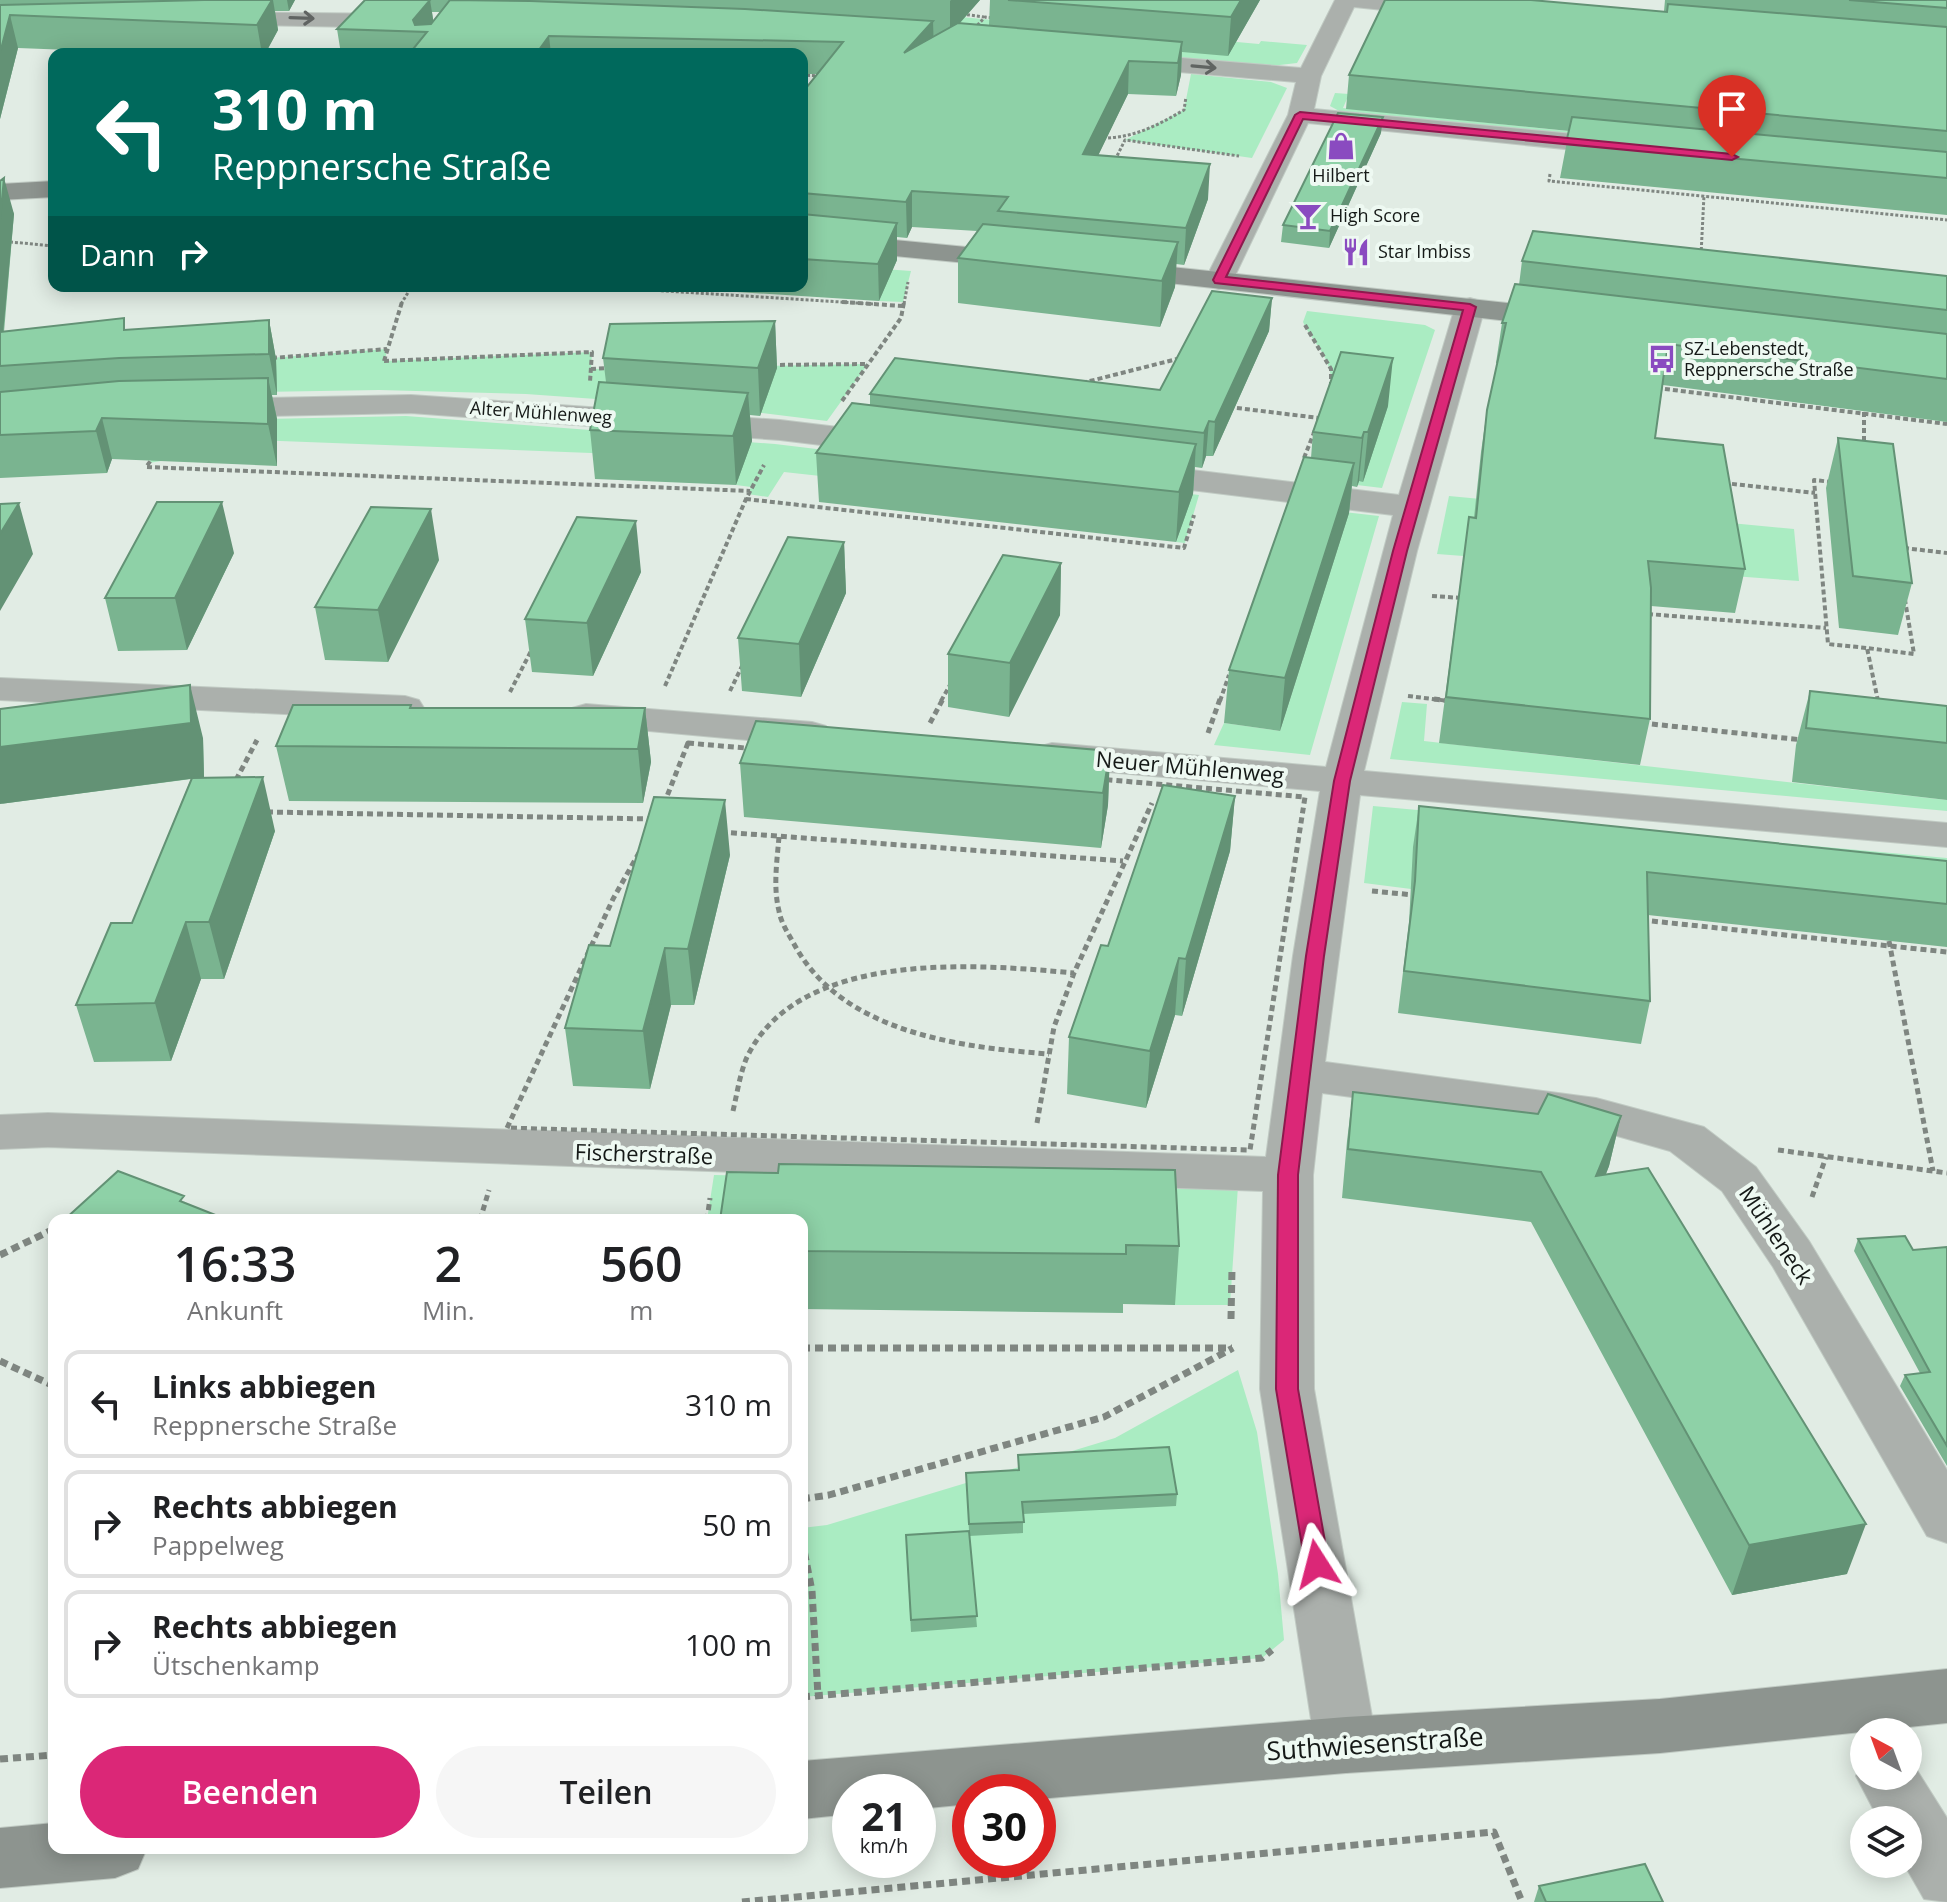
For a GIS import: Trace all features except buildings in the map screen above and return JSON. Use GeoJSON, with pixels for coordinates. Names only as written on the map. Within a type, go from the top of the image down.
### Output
{"type":"FeatureCollection","features":[{"type":"Feature","properties":{"kind":"street"},"geometry":{"type":"LineString","coordinates":[[1219,280],[1300,115],[1309,76],[1346,0],[1472,11]]}},
{"type":"Feature","properties":{"kind":"street"},"geometry":{"type":"LineString","coordinates":[[196,19],[288,17],[422,21]]}},
{"type":"Feature","properties":{"kind":"street"},"geometry":{"type":"LineString","coordinates":[[1102,58],[1309,76]]}},
{"type":"Feature","properties":{"kind":"street"},"geometry":{"type":"LineString","coordinates":[[1300,115],[1646,149]]}},
{"type":"Feature","properties":{"kind":"street"},"geometry":{"type":"LineString","coordinates":[[0,192],[48,189]]}},
{"type":"Feature","properties":{"kind":"street"},"geometry":{"type":"LineString","coordinates":[[808,240],[1049,263]]}},
{"type":"Feature","properties":{"kind":"street"},"geometry":{"type":"LineString","coordinates":[[1080,266],[1589,321]]}},
{"type":"Feature","properties":{"kind":"street"},"geometry":{"type":"LineString","coordinates":[[1346,1745],[1287,1389],[1288,1175],[1315,956],[1342,781],[1413,507],[1470,307]]}},
{"type":"Feature","properties":{"kind":"street","name":"Alter Mühlenweg"},"geometry":{"type":"LineString","coordinates":[[176,409],[411,404],[780,430],[923,447]]}},
{"type":"Feature","properties":{"kind":"street"},"geometry":{"type":"LineString","coordinates":[[1097,468],[1413,507]]}},
{"type":"Feature","properties":{"kind":"street"},"geometry":{"type":"LineString","coordinates":[[0,689],[447,710]]}},
{"type":"Feature","properties":{"kind":"street"},"geometry":{"type":"LineString","coordinates":[[558,715],[841,737]]}},
{"type":"Feature","properties":{"kind":"street","name":"Neuer Mühlenweg"},"geometry":{"type":"LineString","coordinates":[[1013,752],[1947,835]]}},
{"type":"Feature","properties":{"kind":"street","name":"Mühleneck"},"geometry":{"type":"LineString","coordinates":[[1301,1074],[1596,1114],[1687,1139],[1739,1179],[1791,1254],[1947,1520]]}},
{"type":"Feature","properties":{"kind":"street","name":"Fischerstraße"},"geometry":{"type":"LineString","coordinates":[[0,1132],[48,1130],[715,1157],[1288,1175]]}},
{"type":"Feature","properties":{"kind":"street","name":"Suthwiesenstraße"},"geometry":{"type":"LineString","coordinates":[[1869,1718],[1947,1696]]}},
{"type":"Feature","properties":{"kind":"street","name":"Suthwiesenstraße"},"geometry":{"type":"LineString","coordinates":[[808,1790],[1346,1745],[1660,1726],[1850,1722]]}},
{"type":"Feature","properties":{"kind":"street"},"geometry":{"type":"LineString","coordinates":[[1895,1790],[1947,1878]]}},
{"type":"Feature","properties":{"kind":"street"},"geometry":{"type":"LineString","coordinates":[[0,1858],[48,1854]]}},
{"type":"Feature","properties":{"kind":"path"},"geometry":{"type":"LineString","coordinates":[[954,14],[985,17]]}},
{"type":"Feature","properties":{"kind":"path"},"geometry":{"type":"LineString","coordinates":[[808,75],[831,76]]}},
{"type":"Feature","properties":{"kind":"path"},"geometry":{"type":"LineString","coordinates":[[1111,166],[1125,140],[1184,110],[1189,87]]}},
{"type":"Feature","properties":{"kind":"path"},"geometry":{"type":"LineString","coordinates":[[1094,137],[1252,158]]}},
{"type":"Feature","properties":{"kind":"path"},"geometry":{"type":"LineString","coordinates":[[1549,181],[1947,220]]}},
{"type":"Feature","properties":{"kind":"path"},"geometry":{"type":"LineString","coordinates":[[1701,257],[1704,195]]}},
{"type":"Feature","properties":{"kind":"path"},"geometry":{"type":"LineString","coordinates":[[0,241],[48,245]]}},
{"type":"Feature","properties":{"kind":"path"},"geometry":{"type":"LineString","coordinates":[[836,408],[901,318],[911,271]]}},
{"type":"Feature","properties":{"kind":"path"},"geometry":{"type":"LineString","coordinates":[[408,292],[400,306],[384,361],[592,352],[590,384]]}},
{"type":"Feature","properties":{"kind":"path"},"geometry":{"type":"LineString","coordinates":[[681,292],[903,306]]}},
{"type":"Feature","properties":{"kind":"path"},"geometry":{"type":"LineString","coordinates":[[1303,322],[1311,339],[1326,356],[1331,369],[1330,393],[1337,394]]}},
{"type":"Feature","properties":{"kind":"path"},"geometry":{"type":"LineString","coordinates":[[263,358],[387,349]]}},
{"type":"Feature","properties":{"kind":"path"},"geometry":{"type":"LineString","coordinates":[[1077,384],[1137,367],[1186,358],[1179,371]]}},
{"type":"Feature","properties":{"kind":"path"},"geometry":{"type":"LineString","coordinates":[[760,366],[868,364]]}},
{"type":"Feature","properties":{"kind":"path"},"geometry":{"type":"LineString","coordinates":[[591,369],[621,368]]}},
{"type":"Feature","properties":{"kind":"path"},"geometry":{"type":"LineString","coordinates":[[1643,387],[1947,424]]}},
{"type":"Feature","properties":{"kind":"path"},"geometry":{"type":"LineString","coordinates":[[1303,463],[1324,406]]}},
{"type":"Feature","properties":{"kind":"path"},"geometry":{"type":"LineString","coordinates":[[1227,407],[1319,418]]}},
{"type":"Feature","properties":{"kind":"path"},"geometry":{"type":"LineString","coordinates":[[1864,412],[1864,457]]}},
{"type":"Feature","properties":{"kind":"path"},"geometry":{"type":"LineString","coordinates":[[157,453],[146,467],[750,491]]}},
{"type":"Feature","properties":{"kind":"path"},"geometry":{"type":"LineString","coordinates":[[664,687],[746,499],[769,455]]}},
{"type":"Feature","properties":{"kind":"path"},"geometry":{"type":"LineString","coordinates":[[1839,483],[1814,480],[1828,644],[1914,654],[1904,593]]}},
{"type":"Feature","properties":{"kind":"path"},"geometry":{"type":"LineString","coordinates":[[1722,483],[1815,493]]}},
{"type":"Feature","properties":{"kind":"path"},"geometry":{"type":"LineString","coordinates":[[746,499],[1184,548],[1196,507]]}},
{"type":"Feature","properties":{"kind":"path"},"geometry":{"type":"LineString","coordinates":[[1897,547],[1947,553]]}},
{"type":"Feature","properties":{"kind":"path"},"geometry":{"type":"LineString","coordinates":[[1426,595],[1472,599]]}},
{"type":"Feature","properties":{"kind":"path"},"geometry":{"type":"LineString","coordinates":[[1641,613],[1826,628]]}},
{"type":"Feature","properties":{"kind":"path"},"geometry":{"type":"LineString","coordinates":[[510,692],[538,639]]}},
{"type":"Feature","properties":{"kind":"path"},"geometry":{"type":"LineString","coordinates":[[1867,648],[1878,706]]}},
{"type":"Feature","properties":{"kind":"path"},"geometry":{"type":"LineString","coordinates":[[729,693],[748,654]]}},
{"type":"Feature","properties":{"kind":"path"},"geometry":{"type":"LineString","coordinates":[[1204,745],[1231,670]]}},
{"type":"Feature","properties":{"kind":"path"},"geometry":{"type":"LineString","coordinates":[[930,723],[952,681]]}},
{"type":"Feature","properties":{"kind":"path"},"geometry":{"type":"LineString","coordinates":[[1406,683],[1402,699],[1450,701]]}},
{"type":"Feature","properties":{"kind":"path"},"geometry":{"type":"LineString","coordinates":[[1637,722],[1808,741]]}},
{"type":"Feature","properties":{"kind":"path"},"geometry":{"type":"LineString","coordinates":[[234,784],[260,734]]}},
{"type":"Feature","properties":{"kind":"path"},"geometry":{"type":"LineString","coordinates":[[673,742],[688,743],[1162,784],[1305,797],[1250,1150],[507,1128],[613,899],[658,819],[688,743]]}},
{"type":"Feature","properties":{"kind":"path"},"geometry":{"type":"LineString","coordinates":[[1033,1143],[1054,1027],[1123,861],[1162,784]]}},
{"type":"Feature","properties":{"kind":"path"},"geometry":{"type":"LineString","coordinates":[[260,812],[658,819],[672,823]]}},
{"type":"Feature","properties":{"kind":"path"},"geometry":{"type":"LineString","coordinates":[[717,832],[1123,861]]}},
{"type":"Feature","properties":{"kind":"path"},"geometry":{"type":"LineString","coordinates":[[779,837],[775,876],[781,921],[805,963],[825,986],[846,1002],[908,1031],[938,1040],[1008,1052],[1049,1054]]}},
{"type":"Feature","properties":{"kind":"path"},"geometry":{"type":"LineString","coordinates":[[1363,890],[1425,897]]}},
{"type":"Feature","properties":{"kind":"path"},"geometry":{"type":"LineString","coordinates":[[1641,920],[1947,952]]}},
{"type":"Feature","properties":{"kind":"path"},"geometry":{"type":"LineString","coordinates":[[1889,944],[1933,1171]]}},
{"type":"Feature","properties":{"kind":"path"},"geometry":{"type":"LineString","coordinates":[[733,1133],[737,1083],[756,1042],[786,1009],[825,986],[911,967],[1074,973]]}},
{"type":"Feature","properties":{"kind":"path"},"geometry":{"type":"LineString","coordinates":[[1687,1139],[1947,1173]]}},
{"type":"Feature","properties":{"kind":"path"},"geometry":{"type":"LineString","coordinates":[[708,1214],[712,1190]]}},
{"type":"Feature","properties":{"kind":"path"},"geometry":{"type":"LineString","coordinates":[[0,1255],[48,1232]]}},
{"type":"Feature","properties":{"kind":"path"},"geometry":{"type":"LineString","coordinates":[[1232,1263],[1235,1359]]}},
{"type":"Feature","properties":{"kind":"path"},"geometry":{"type":"LineString","coordinates":[[808,1348],[1233,1348]]}},
{"type":"Feature","properties":{"kind":"path"},"geometry":{"type":"LineString","coordinates":[[808,1498],[829,1495],[1104,1417],[1233,1348]]}},
{"type":"Feature","properties":{"kind":"path"},"geometry":{"type":"LineString","coordinates":[[0,1361],[48,1383]]}},
{"type":"Feature","properties":{"kind":"path"},"geometry":{"type":"LineString","coordinates":[[808,1571],[818,1696]]}},
{"type":"Feature","properties":{"kind":"path"},"geometry":{"type":"LineString","coordinates":[[808,1697],[1262,1658],[1284,1640]]}},
{"type":"Feature","properties":{"kind":"path"},"geometry":{"type":"LineString","coordinates":[[0,1759],[48,1755]]}},
{"type":"Feature","properties":{"kind":"path"},"geometry":{"type":"LineString","coordinates":[[742,1902],[1494,1832],[1522,1902]]}},
{"type":"Feature","properties":{"kind":"green space"},"geometry":{"type":"Polygon","coordinates":[[[708,0],[950,16],[1259,44],[1261,41],[1307,45],[1297,63],[1271,66],[857,31],[708,0]]]}},
{"type":"Feature","properties":{"kind":"green space"},"geometry":{"type":"Polygon","coordinates":[[[1191,74],[1271,82],[1287,88],[1252,158],[1125,140],[1184,110],[1191,74]]]}},
{"type":"Feature","properties":{"kind":"green space"},"geometry":{"type":"Polygon","coordinates":[[[1335,93],[1349,94],[1343,108],[1947,170],[1341,112],[1330,106],[1335,93]]]}},
{"type":"Feature","properties":{"kind":"green space"},"geometry":{"type":"Polygon","coordinates":[[[808,263],[911,271],[903,302],[879,301],[888,279],[808,263]]]}},
{"type":"Feature","properties":{"kind":"green space"},"geometry":{"type":"Polygon","coordinates":[[[1307,311],[1425,325],[1435,330],[1382,488],[1306,479],[1331,383],[1325,358],[1303,322],[1307,311]]]}},
{"type":"Feature","properties":{"kind":"green space"},"geometry":{"type":"Polygon","coordinates":[[[387,349],[385,361],[592,352],[591,369],[868,364],[827,421],[722,408],[526,394],[379,390],[260,392],[155,367],[387,349]]]}},
{"type":"Feature","properties":{"kind":"green space"},"geometry":{"type":"Polygon","coordinates":[[[406,416],[775,444],[1199,495],[1185,543],[1176,542],[1185,516],[784,472],[768,497],[748,494],[751,487],[736,485],[744,459],[180,437],[161,461],[149,463],[179,421],[406,416]]]}},
{"type":"Feature","properties":{"kind":"green space"},"geometry":{"type":"Polygon","coordinates":[[[1449,496],[1794,529],[1799,581],[1437,554],[1449,496]]]}},
{"type":"Feature","properties":{"kind":"green space"},"geometry":{"type":"Polygon","coordinates":[[[1300,507],[1379,516],[1310,755],[1214,745],[1224,723],[1280,731],[1345,525],[1300,507]]]}},
{"type":"Feature","properties":{"kind":"green space"},"geometry":{"type":"Polygon","coordinates":[[[1402,702],[1427,704],[1424,741],[1947,800],[1947,811],[1390,759],[1402,702]]]}},
{"type":"Feature","properties":{"kind":"green space"},"geometry":{"type":"Polygon","coordinates":[[[1373,806],[1947,858],[1947,904],[1411,889],[1364,883],[1373,806]]]}},
{"type":"Feature","properties":{"kind":"green space"},"geometry":{"type":"Polygon","coordinates":[[[714,1175],[1238,1186],[1230,1305],[1175,1305],[1171,1229],[808,1222],[808,1214],[708,1214],[714,1175]]]}},
{"type":"Feature","properties":{"kind":"green space"},"geometry":{"type":"Polygon","coordinates":[[[1238,1370],[1257,1432],[1278,1574],[1284,1640],[1262,1658],[808,1696],[808,1527],[827,1525],[1115,1438],[1238,1370]]]}},
{"type":"Feature","properties":{"kind":"place","name":"Hilbert"},"geometry":{"type":"Point","coordinates":[1341,146]}},
{"type":"Feature","properties":{"kind":"place","name":"High Score"},"geometry":{"type":"Point","coordinates":[1308,216]}},
{"type":"Feature","properties":{"kind":"place","name":"Star Imbiss"},"geometry":{"type":"Point","coordinates":[1356,252]}},
{"type":"Feature","properties":{"kind":"place","name":"SZ-Lebenstedt, Reppnersche Straße"},"geometry":{"type":"Point","coordinates":[1662,359]}},
{"type":"Feature","properties":{"kind":"route"},"geometry":{"type":"LineString","coordinates":[[1317,1564],[1287,1389],[1288,1175],[1315,956],[1342,781],[1400,551],[1470,307],[1219,280],[1300,115],[1732,157]]}}]}
